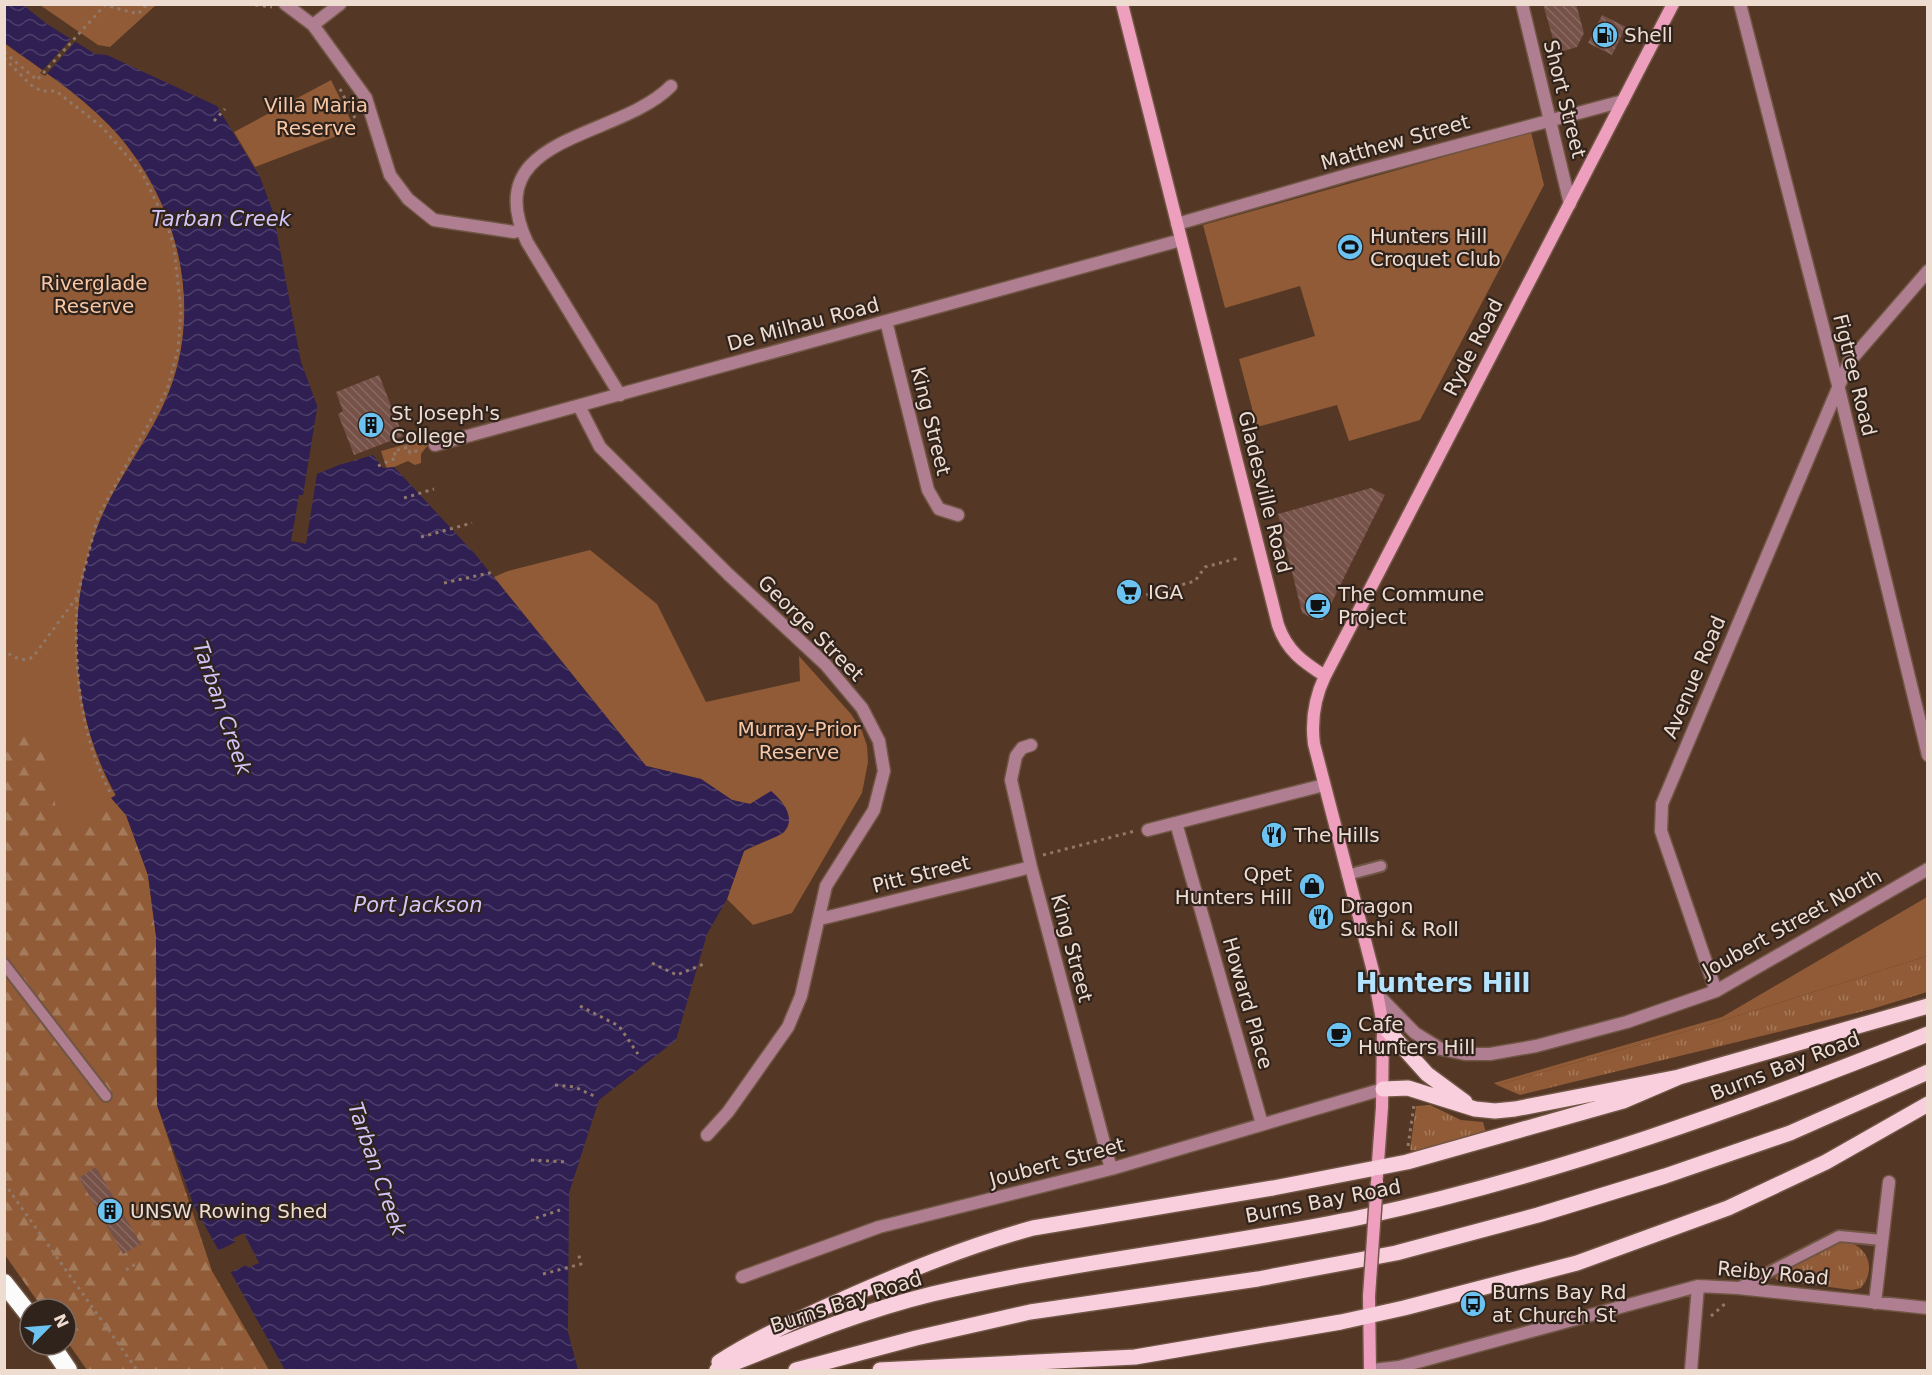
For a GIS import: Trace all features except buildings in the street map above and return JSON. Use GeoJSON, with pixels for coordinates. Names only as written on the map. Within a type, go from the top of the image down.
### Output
{"type":"FeatureCollection","features":[{"type":"Feature","properties":{"kind":"highway"},"geometry":{"type":"LineString","coordinates":[[4,1283],[18,1301]]}},
{"type":"Feature","properties":{"kind":"highway"},"geometry":{"type":"LineString","coordinates":[[59,1357],[68,1371]]}},
{"type":"Feature","properties":{"kind":"main road","name":"Gladesville Road"},"geometry":{"type":"LineString","coordinates":[[1122,4],[1278,625],[1286,644],[1298,658],[1325,676]]}},
{"type":"Feature","properties":{"kind":"main road","name":"Ryde Road"},"geometry":{"type":"LineString","coordinates":[[1325,676],[1673,4]]}},
{"type":"Feature","properties":{"kind":"main road"},"geometry":{"type":"LineString","coordinates":[[1325,676],[1315,703],[1312,724],[1324,785],[1373,971],[1383,1025],[1383,1089],[1368,1316],[1371,1371]]}},
{"type":"Feature","properties":{"kind":"main road"},"geometry":{"type":"LineString","coordinates":[[1383,1089],[1408,1088],[1475,1108],[1495,1111],[1515,1109],[1679,1077],[1928,1006]]}},
{"type":"Feature","properties":{"kind":"main road"},"geometry":{"type":"LineString","coordinates":[[1383,1025],[1427,1074],[1475,1108]]}},
{"type":"Feature","properties":{"kind":"main road","name":"Burns Bay Road"},"geometry":{"type":"LineString","coordinates":[[717,1371],[813,1331],[930,1295],[1034,1273],[1358,1218],[1467,1193],[1694,1124],[1928,1034]]}},
{"type":"Feature","properties":{"kind":"main road"},"geometry":{"type":"LineString","coordinates":[[796,1371],[882,1347],[1030,1312],[1258,1279],[1407,1250],[1538,1215],[1665,1176],[1790,1133],[1928,1072]]}},
{"type":"Feature","properties":{"kind":"main road"},"geometry":{"type":"LineString","coordinates":[[707,1371],[757,1338],[909,1271],[1001,1237],[1034,1228],[1377,1175],[1623,1101],[1679,1077]]}},
{"type":"Feature","properties":{"kind":"main road"},"geometry":{"type":"LineString","coordinates":[[880,1371],[1135,1357],[1368,1316],[1577,1263],[1728,1208],[1826,1162],[1928,1104]]}},
{"type":"Feature","properties":{"kind":"street"},"geometry":{"type":"LineString","coordinates":[[285,4],[313,25],[366,98],[390,175],[408,200],[434,220],[518,231]]}},
{"type":"Feature","properties":{"kind":"street"},"geometry":{"type":"LineString","coordinates":[[313,25],[340,4]]}},
{"type":"Feature","properties":{"kind":"street","name":"Short Street"},"geometry":{"type":"LineString","coordinates":[[1522,4],[1570,204]]}},
{"type":"Feature","properties":{"kind":"street","name":"Figtree Road"},"geometry":{"type":"LineString","coordinates":[[1740,4],[1838,385],[1928,755]]}},
{"type":"Feature","properties":{"kind":"street"},"geometry":{"type":"LineString","coordinates":[[620,394],[518,231],[518,184],[530,162],[543,153],[653,103],[671,86]]}},
{"type":"Feature","properties":{"kind":"street","name":"Matthew Street"},"geometry":{"type":"LineString","coordinates":[[1177,224],[1623,101]]}},
{"type":"Feature","properties":{"kind":"street","name":"De Milhau Road"},"geometry":{"type":"LineString","coordinates":[[435,445],[1181,240]]}},
{"type":"Feature","properties":{"kind":"street","name":"Avenue Road"},"geometry":{"type":"LineString","coordinates":[[1716,990],[1661,831],[1662,804],[1849,362],[1928,271]]}},
{"type":"Feature","properties":{"kind":"street","name":"King Street"},"geometry":{"type":"LineString","coordinates":[[886,321],[928,490],[939,509],[958,515]]}},
{"type":"Feature","properties":{"kind":"street","name":"George Street"},"geometry":{"type":"LineString","coordinates":[[579,406],[600,447],[728,574],[825,664],[862,708],[879,741],[884,771],[874,810],[826,886],[801,996],[788,1027],[728,1112],[707,1135]]}},
{"type":"Feature","properties":{"kind":"street","name":"King Street"},"geometry":{"type":"LineString","coordinates":[[1031,745],[1022,748],[1016,756],[1011,780],[1031,867],[1110,1169]]}},
{"type":"Feature","properties":{"kind":"street"},"geometry":{"type":"LineString","coordinates":[[1148,830],[1324,785]]}},
{"type":"Feature","properties":{"kind":"street","name":"Howard Place"},"geometry":{"type":"LineString","coordinates":[[1176,823],[1262,1124]]}},
{"type":"Feature","properties":{"kind":"street","name":"Pitt Street"},"geometry":{"type":"LineString","coordinates":[[820,919],[1031,867]]}},
{"type":"Feature","properties":{"kind":"street","name":"Joubert Street North"},"geometry":{"type":"LineString","coordinates":[[1378,995],[1428,1042],[1465,1054],[1490,1054],[1582,1035],[1716,990],[1928,869]]}},
{"type":"Feature","properties":{"kind":"street","name":"Joubert Street"},"geometry":{"type":"LineString","coordinates":[[742,1277],[879,1227],[1110,1169],[1383,1089]]}},
{"type":"Feature","properties":{"kind":"street"},"geometry":{"type":"LineString","coordinates":[[1875,1303],[1889,1182]]}},
{"type":"Feature","properties":{"kind":"street"},"geometry":{"type":"LineString","coordinates":[[1691,1371],[1698,1287]]}},
{"type":"Feature","properties":{"kind":"street","name":"Reiby Road"},"geometry":{"type":"LineString","coordinates":[[1371,1371],[1400,1367],[1698,1287],[1738,1288],[1928,1308]]}},
{"type":"Feature","properties":{"kind":"lane"},"geometry":{"type":"LineString","coordinates":[[1347,875],[1382,866]]}},
{"type":"Feature","properties":{"kind":"lane"},"geometry":{"type":"LineString","coordinates":[[4,964],[106,1096]]}},
{"type":"Feature","properties":{"kind":"lane"},"geometry":{"type":"LineString","coordinates":[[1738,1288],[1839,1236],[1882,1240]]}},
{"type":"Feature","properties":{"kind":"path"},"geometry":{"type":"LineString","coordinates":[[4,52],[37,80],[105,5],[138,14],[147,4]]}},
{"type":"Feature","properties":{"kind":"path"},"geometry":{"type":"LineString","coordinates":[[4,58],[31,86],[42,91],[56,91],[102,127],[142,172],[167,224],[179,282],[178,350],[168,390],[145,436],[98,517],[77,597],[74,653],[82,708],[97,768],[111,794]]}},
{"type":"Feature","properties":{"kind":"path"},"geometry":{"type":"LineString","coordinates":[[214,121],[225,110]]}},
{"type":"Feature","properties":{"kind":"path"},"geometry":{"type":"LineString","coordinates":[[378,466],[396,458],[394,451],[408,447],[410,453],[435,445]]}},
{"type":"Feature","properties":{"kind":"path"},"geometry":{"type":"LineString","coordinates":[[404,498],[434,489]]}},
{"type":"Feature","properties":{"kind":"path"},"geometry":{"type":"LineString","coordinates":[[422,537],[472,523]]}},
{"type":"Feature","properties":{"kind":"path"},"geometry":{"type":"LineString","coordinates":[[1139,597],[1195,581],[1205,567],[1239,558]]}},
{"type":"Feature","properties":{"kind":"path"},"geometry":{"type":"LineString","coordinates":[[444,583],[494,572]]}},
{"type":"Feature","properties":{"kind":"path"},"geometry":{"type":"LineString","coordinates":[[4,651],[20,660],[27,661],[33,657],[77,597]]}},
{"type":"Feature","properties":{"kind":"path"},"geometry":{"type":"LineString","coordinates":[[1047,854],[1148,830]]}},
{"type":"Feature","properties":{"kind":"path"},"geometry":{"type":"LineString","coordinates":[[651,963],[677,975],[706,963]]}},
{"type":"Feature","properties":{"kind":"path"},"geometry":{"type":"LineString","coordinates":[[580,1006],[619,1026],[638,1054]]}},
{"type":"Feature","properties":{"kind":"path"},"geometry":{"type":"LineString","coordinates":[[555,1085],[575,1087],[594,1096]]}},
{"type":"Feature","properties":{"kind":"path"},"geometry":{"type":"LineString","coordinates":[[1407,1154],[1411,1112],[1417,1098]]}},
{"type":"Feature","properties":{"kind":"path"},"geometry":{"type":"LineString","coordinates":[[531,1160],[567,1162]]}},
{"type":"Feature","properties":{"kind":"path"},"geometry":{"type":"LineString","coordinates":[[4,1183],[137,1371]]}},
{"type":"Feature","properties":{"kind":"path"},"geometry":{"type":"LineString","coordinates":[[536,1218],[560,1210]]}},
{"type":"Feature","properties":{"kind":"path"},"geometry":{"type":"LineString","coordinates":[[543,1274],[580,1264],[578,1252]]}},
{"type":"Feature","properties":{"kind":"path"},"geometry":{"type":"LineString","coordinates":[[126,1270],[137,1263]]}},
{"type":"Feature","properties":{"kind":"green space"},"geometry":{"type":"Polygon","coordinates":[[[40,5],[156,5],[110,47],[98,45],[40,5]]]}},
{"type":"Feature","properties":{"kind":"green space","name":"Riverglade Reserve"},"geometry":{"type":"Polygon","coordinates":[[[4,43],[84,102],[108,124],[131,151],[151,182],[166,215],[177,250],[183,286],[184,322],[179,357],[169,392],[152,427],[104,510],[87,561],[80,595],[77,629],[82,699],[101,765],[116,796],[104,801],[65,846],[39,734],[5,733],[4,43]]]}},
{"type":"Feature","properties":{"kind":"green space","name":"Villa Maria Reserve"},"geometry":{"type":"Polygon","coordinates":[[[331,80],[355,129],[255,167],[234,132],[331,80]]]}},
{"type":"Feature","properties":{"kind":"green space"},"geometry":{"type":"Polygon","coordinates":[[[1531,132],[1544,185],[1420,420],[1349,441],[1337,405],[1257,427],[1239,359],[1315,336],[1300,286],[1225,308],[1203,225],[1531,132]]]}},
{"type":"Feature","properties":{"kind":"green space"},"geometry":{"type":"Polygon","coordinates":[[[435,436],[421,454],[421,463],[415,465],[408,461],[387,470],[381,451],[435,436]]]}},
{"type":"Feature","properties":{"kind":"green space","name":"Murray-Prior Reserve"},"geometry":{"type":"Polygon","coordinates":[[[590,550],[657,604],[706,702],[800,681],[799,656],[851,714],[862,731],[867,746],[868,762],[862,793],[792,913],[753,925],[727,899],[744,851],[783,833],[771,792],[750,804],[732,800],[701,779],[646,766],[494,577],[508,571],[590,550]]]}},
{"type":"Feature","properties":{"kind":"green space"},"geometry":{"type":"Polygon","coordinates":[[[4,668],[126,815],[148,875],[156,936],[157,1105],[212,1271],[269,1370],[87,1370],[78,1357],[78,1297],[35,1297],[5,1255],[4,668]]]}},
{"type":"Feature","properties":{"kind":"green space"},"geometry":{"type":"Polygon","coordinates":[[[1927,897],[1927,956],[1712,1024],[1497,1085],[1494,1083],[1722,1017],[1927,897]]]}},
{"type":"Feature","properties":{"kind":"green space"},"geometry":{"type":"Polygon","coordinates":[[[1927,956],[1927,992],[1872,1009],[1520,1095],[1497,1085],[1712,1024],[1927,956]]]}},
{"type":"Feature","properties":{"kind":"green space"},"geometry":{"type":"Polygon","coordinates":[[[1430,1105],[1461,1120],[1483,1122],[1486,1133],[1416,1151],[1410,1150],[1416,1106],[1430,1105]]]}},
{"type":"Feature","properties":{"kind":"green space"},"geometry":{"type":"Polygon","coordinates":[[[1845,1241],[1859,1248],[1868,1259],[1868,1273],[1861,1288],[1852,1290],[1775,1278],[1780,1272],[1834,1244],[1845,1241]]]}},
{"type":"Feature","properties":{"kind":"water","name":"Port Jackson"},"geometry":{"type":"Polygon","coordinates":[[[5,5],[23,5],[47,24],[95,54],[107,55],[217,106],[260,177],[273,212],[301,362],[339,465],[373,455],[383,468],[394,467],[475,554],[646,766],[701,779],[732,800],[750,804],[771,791],[780,799],[786,810],[789,821],[784,832],[744,851],[727,899],[707,934],[676,1040],[599,1100],[569,1193],[568,1332],[578,1370],[285,1370],[194,1206],[157,1105],[156,936],[148,875],[126,815],[111,798],[116,795],[101,764],[90,732],[82,698],[77,629],[80,594],[97,528],[113,493],[152,427],[169,392],[179,357],[184,321],[183,285],[177,249],[166,215],[151,182],[131,151],[108,124],[58,81],[5,43],[5,5]]]}},
{"type":"Feature","properties":{"kind":"pier"},"geometry":{"type":"Polygon","coordinates":[[[73,37],[77,40],[45,76],[40,73],[73,37]]]}},
{"type":"Feature","properties":{"kind":"pier"},"geometry":{"type":"Polygon","coordinates":[[[318,402],[339,465],[317,474],[306,544],[291,541],[299,495],[303,495],[318,402]]]}},
{"type":"Feature","properties":{"kind":"pier"},"geometry":{"type":"Polygon","coordinates":[[[244,1233],[259,1263],[248,1268],[246,1265],[229,1273],[218,1251],[235,1242],[233,1238],[244,1233]]]}},
{"type":"Feature","properties":{"kind":"place","name":"Shell"},"geometry":{"type":"Point","coordinates":[1605,35]}},
{"type":"Feature","properties":{"kind":"place","name":"Hunters Hill Croquet Club"},"geometry":{"type":"Point","coordinates":[1350,247]}},
{"type":"Feature","properties":{"kind":"place","name":"St Joseph's College"},"geometry":{"type":"Point","coordinates":[371,425]}},
{"type":"Feature","properties":{"kind":"place","name":"IGA"},"geometry":{"type":"Point","coordinates":[1129,592]}},
{"type":"Feature","properties":{"kind":"place","name":"The Commune Project"},"geometry":{"type":"Point","coordinates":[1318,606]}},
{"type":"Feature","properties":{"kind":"place","name":"The Hills"},"geometry":{"type":"Point","coordinates":[1274,835]}},
{"type":"Feature","properties":{"kind":"place","name":"Qpet Hunters Hill"},"geometry":{"type":"Point","coordinates":[1312,886]}},
{"type":"Feature","properties":{"kind":"place","name":"Dragon Sushi & Roll"},"geometry":{"type":"Point","coordinates":[1321,917]}},
{"type":"Feature","properties":{"kind":"place","name":"Cafe Hunters Hill"},"geometry":{"type":"Point","coordinates":[1339,1035]}},
{"type":"Feature","properties":{"kind":"place","name":"UNSW Rowing Shed"},"geometry":{"type":"Point","coordinates":[110,1211]}},
{"type":"Feature","properties":{"kind":"place","name":"Burns Bay Rd at Church St"},"geometry":{"type":"Point","coordinates":[1473,1304]}},
{"type":"Feature","properties":{"kind":"district","name":"Hunters Hill"},"geometry":{"type":"Point","coordinates":[1443,983]}},
{"type":"Feature","properties":{"kind":"water label","name":"Tarban Creek"},"geometry":{"type":"Point","coordinates":[221,219]}},
{"type":"Feature","properties":{"kind":"water label","name":"Tarban Creek"},"geometry":{"type":"Point","coordinates":[222,708]}},
{"type":"Feature","properties":{"kind":"water label","name":"Tarban Creek"},"geometry":{"type":"Point","coordinates":[377,1169]}}]}
